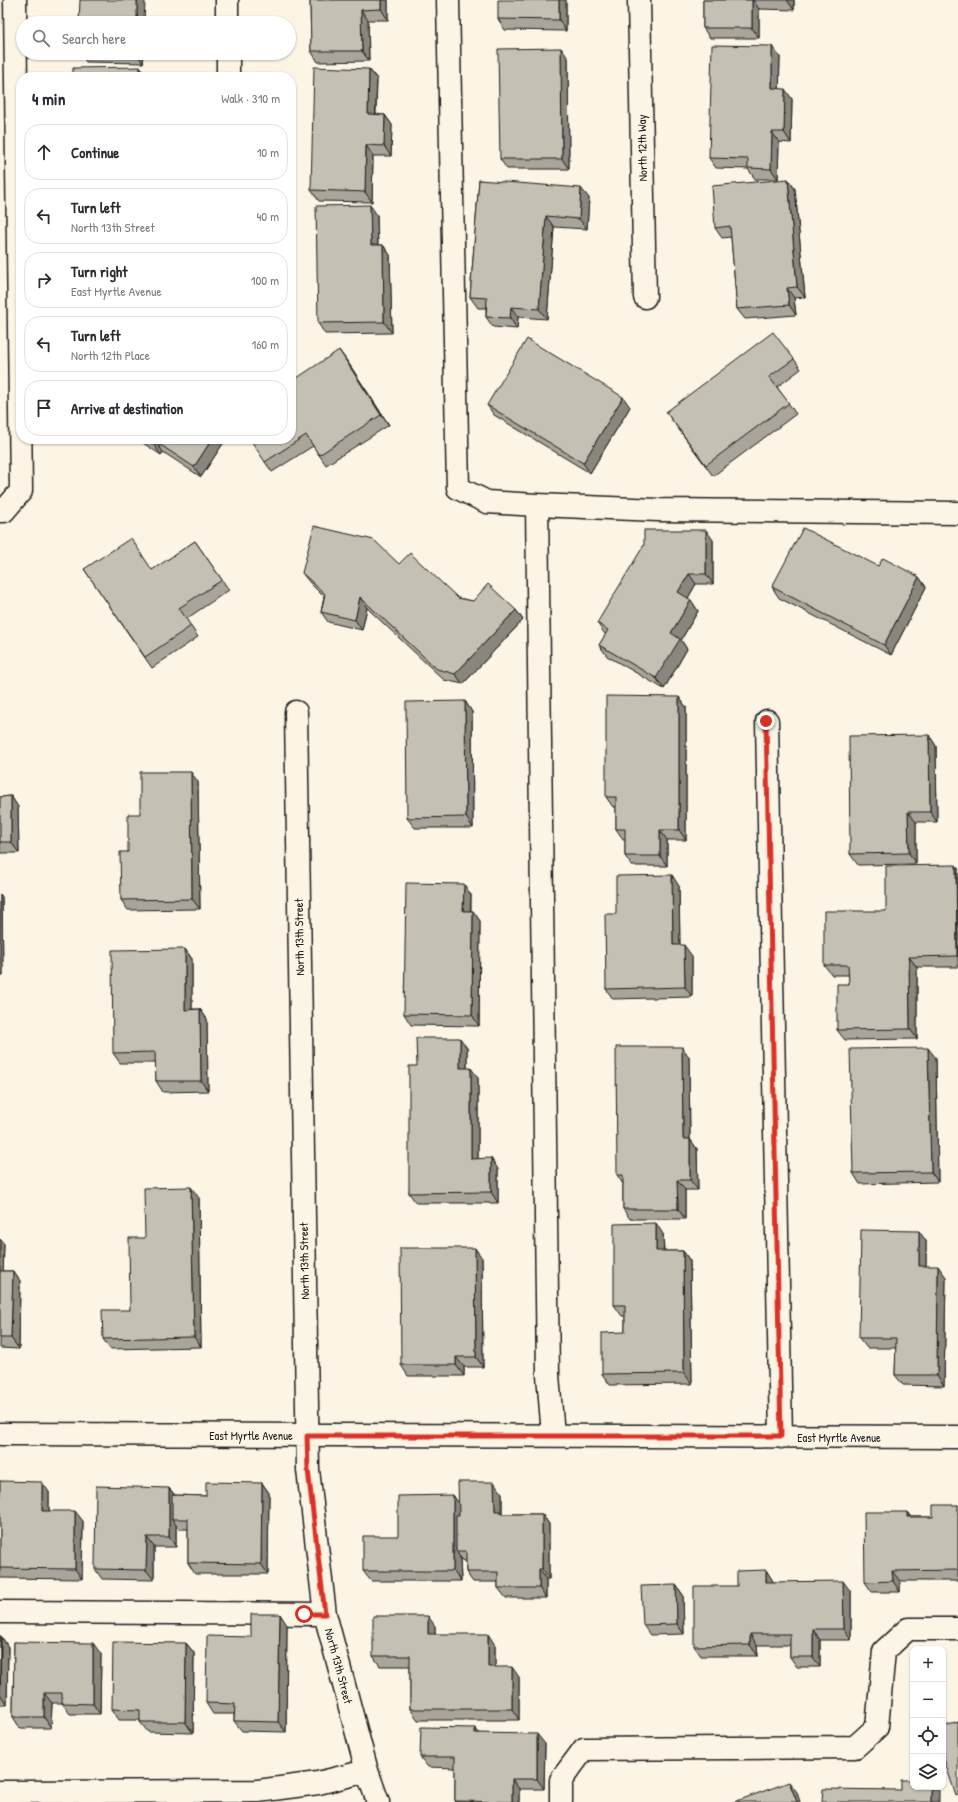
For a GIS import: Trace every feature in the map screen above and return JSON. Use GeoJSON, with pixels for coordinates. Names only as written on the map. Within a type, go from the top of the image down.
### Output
{"type":"FeatureCollection","features":[{"type":"Feature","properties":{"kind":"street"},"geometry":{"type":"LineString","coordinates":[[15,0],[16,82]]}},
{"type":"Feature","properties":{"kind":"street"},"geometry":{"type":"LineString","coordinates":[[227,0],[227,16]]}},
{"type":"Feature","properties":{"kind":"street"},"geometry":{"type":"LineString","coordinates":[[448,0],[458,488],[487,502],[537,505],[658,510],[958,513]]}},
{"type":"Feature","properties":{"kind":"street","name":"North 12th Way"},"geometry":{"type":"LineString","coordinates":[[639,0],[645,297]]}},
{"type":"Feature","properties":{"kind":"street"},"geometry":{"type":"LineString","coordinates":[[228,60],[228,72]]}},
{"type":"Feature","properties":{"kind":"street"},"geometry":{"type":"LineString","coordinates":[[0,511],[4,511],[21,491],[20,444]]}},
{"type":"Feature","properties":{"kind":"street"},"geometry":{"type":"LineString","coordinates":[[537,505],[548,1375],[553,1435]]}},
{"type":"Feature","properties":{"kind":"street","name":"North 13th Street"},"geometry":{"type":"LineString","coordinates":[[296,712],[308,1470],[325,1614],[367,1771],[378,1802]]}},
{"type":"Feature","properties":{"kind":"street"},"geometry":{"type":"LineString","coordinates":[[766,721],[781,1436]]}},
{"type":"Feature","properties":{"kind":"street","name":"East Myrtle Avenue"},"geometry":{"type":"LineString","coordinates":[[0,1434],[958,1437]]}},
{"type":"Feature","properties":{"kind":"street"},"geometry":{"type":"LineString","coordinates":[[0,1612],[325,1614]]}},
{"type":"Feature","properties":{"kind":"street"},"geometry":{"type":"LineString","coordinates":[[561,1802],[561,1780],[584,1749],[855,1747],[877,1727],[884,1652],[908,1629],[958,1629]]}},
{"type":"Feature","properties":{"kind":"street"},"geometry":{"type":"LineString","coordinates":[[0,1792],[258,1791],[318,1783],[367,1771]]}},
{"type":"Feature","properties":{"kind":"building"},"geometry":{"type":"Polygon","coordinates":[[[80,0],[137,0],[137,16],[79,16],[80,0]]]}},
{"type":"Feature","properties":{"kind":"building"},"geometry":{"type":"Polygon","coordinates":[[[310,0],[381,0],[381,9],[361,10],[362,51],[311,51],[310,0]]]}},
{"type":"Feature","properties":{"kind":"building"},"geometry":{"type":"Polygon","coordinates":[[[498,0],[559,0],[559,20],[498,19],[498,0]]]}},
{"type":"Feature","properties":{"kind":"building"},"geometry":{"type":"Polygon","coordinates":[[[703,0],[752,0],[752,28],[703,28],[703,0]]]}},
{"type":"Feature","properties":{"kind":"building"},"geometry":{"type":"Polygon","coordinates":[[[712,45],[772,46],[772,88],[785,89],[784,132],[772,132],[771,169],[748,168],[748,159],[709,158],[712,45]]]}},
{"type":"Feature","properties":{"kind":"building"},"geometry":{"type":"Polygon","coordinates":[[[561,48],[562,159],[500,159],[498,49],[561,48]]]}},
{"type":"Feature","properties":{"kind":"building"},"geometry":{"type":"Polygon","coordinates":[[[140,67],[140,72],[73,72],[73,68],[140,67]]]}},
{"type":"Feature","properties":{"kind":"building"},"geometry":{"type":"Polygon","coordinates":[[[314,67],[369,69],[368,114],[385,115],[384,146],[366,145],[365,192],[311,190],[314,67]]]}},
{"type":"Feature","properties":{"kind":"building"},"geometry":{"type":"Polygon","coordinates":[[[788,179],[797,287],[787,288],[789,305],[737,309],[730,226],[715,228],[712,186],[788,179]]]}},
{"type":"Feature","properties":{"kind":"building"},"geometry":{"type":"Polygon","coordinates":[[[479,180],[581,188],[579,219],[546,216],[539,309],[511,307],[510,318],[486,317],[487,298],[470,297],[479,180]]]}},
{"type":"Feature","properties":{"kind":"building"},"geometry":{"type":"Polygon","coordinates":[[[370,205],[371,245],[383,245],[384,322],[318,323],[316,206],[370,205]]]}},
{"type":"Feature","properties":{"kind":"building"},"geometry":{"type":"Polygon","coordinates":[[[773,332],[794,359],[769,377],[789,403],[706,465],[666,412],[773,332]]]}},
{"type":"Feature","properties":{"kind":"building"},"geometry":{"type":"Polygon","coordinates":[[[527,339],[623,397],[583,463],[487,405],[527,339]]]}},
{"type":"Feature","properties":{"kind":"building"},"geometry":{"type":"Polygon","coordinates":[[[339,350],[381,415],[319,455],[306,435],[296,442],[296,379],[339,350]]]}},
{"type":"Feature","properties":{"kind":"building"},"geometry":{"type":"Polygon","coordinates":[[[159,444],[209,444],[194,467],[159,444]]]}},
{"type":"Feature","properties":{"kind":"building"},"geometry":{"type":"Polygon","coordinates":[[[253,444],[292,444],[265,462],[253,444]]]}},
{"type":"Feature","properties":{"kind":"building"},"geometry":{"type":"Polygon","coordinates":[[[314,526],[374,540],[399,564],[410,553],[458,598],[473,601],[488,584],[516,610],[455,674],[437,669],[360,597],[355,620],[321,612],[325,594],[302,573],[314,526]]]}},
{"type":"Feature","properties":{"kind":"building"},"geometry":{"type":"Polygon","coordinates":[[[803,528],[878,566],[883,558],[919,577],[884,645],[772,587],[803,528]]]}},
{"type":"Feature","properties":{"kind":"building"},"geometry":{"type":"Polygon","coordinates":[[[644,530],[706,530],[706,574],[689,574],[678,592],[691,600],[671,633],[680,639],[656,678],[599,645],[608,630],[597,623],[644,545],[644,530]]]}},
{"type":"Feature","properties":{"kind":"building"},"geometry":{"type":"Polygon","coordinates":[[[131,538],[152,570],[195,541],[222,580],[179,608],[191,626],[145,657],[84,569],[131,538]]]}},
{"type":"Feature","properties":{"kind":"building"},"geometry":{"type":"Polygon","coordinates":[[[606,696],[679,697],[679,830],[660,830],[660,856],[625,856],[625,829],[616,829],[616,797],[606,797],[606,696]]]}},
{"type":"Feature","properties":{"kind":"building"},"geometry":{"type":"Polygon","coordinates":[[[465,701],[466,817],[407,818],[406,702],[465,701]]]}},
{"type":"Feature","properties":{"kind":"building"},"geometry":{"type":"Polygon","coordinates":[[[929,735],[930,812],[908,812],[909,853],[850,854],[849,736],[929,735]]]}},
{"type":"Feature","properties":{"kind":"building"},"geometry":{"type":"Polygon","coordinates":[[[140,772],[191,772],[192,899],[121,900],[120,852],[128,852],[128,814],[140,814],[140,772]]]}},
{"type":"Feature","properties":{"kind":"building"},"geometry":{"type":"Polygon","coordinates":[[[11,796],[11,842],[0,842],[0,797],[11,796]]]}},
{"type":"Feature","properties":{"kind":"building"},"geometry":{"type":"Polygon","coordinates":[[[956,865],[957,956],[909,957],[910,1029],[837,1030],[837,984],[849,984],[848,965],[824,965],[824,911],[886,911],[886,866],[956,865]]]}},
{"type":"Feature","properties":{"kind":"building"},"geometry":{"type":"Polygon","coordinates":[[[672,875],[673,945],[684,945],[685,987],[606,989],[605,914],[616,914],[616,876],[672,875]]]}},
{"type":"Feature","properties":{"kind":"building"},"geometry":{"type":"Polygon","coordinates":[[[406,883],[464,884],[463,911],[473,911],[472,1015],[404,1014],[406,883]]]}},
{"type":"Feature","properties":{"kind":"building"},"geometry":{"type":"Polygon","coordinates":[[[185,949],[185,1010],[200,1009],[201,1081],[156,1081],[155,1052],[113,1053],[112,950],[185,949]]]}},
{"type":"Feature","properties":{"kind":"building"},"geometry":{"type":"Polygon","coordinates":[[[416,1038],[460,1038],[460,1068],[471,1068],[471,1159],[491,1158],[491,1192],[409,1193],[409,1066],[417,1066],[416,1038]]]}},
{"type":"Feature","properties":{"kind":"building"},"geometry":{"type":"Polygon","coordinates":[[[616,1047],[682,1047],[683,1139],[690,1139],[690,1180],[677,1180],[678,1209],[623,1209],[623,1175],[617,1175],[616,1047]]]}},
{"type":"Feature","properties":{"kind":"building"},"geometry":{"type":"Polygon","coordinates":[[[928,1048],[931,1172],[853,1173],[850,1049],[928,1048]]]}},
{"type":"Feature","properties":{"kind":"building"},"geometry":{"type":"Polygon","coordinates":[[[191,1187],[194,1337],[103,1339],[102,1310],[130,1310],[129,1238],[145,1238],[144,1188],[191,1187]]]}},
{"type":"Feature","properties":{"kind":"building"},"geometry":{"type":"Polygon","coordinates":[[[656,1223],[656,1251],[683,1251],[684,1373],[602,1374],[602,1333],[625,1332],[625,1305],[614,1305],[614,1224],[656,1223]]]}},
{"type":"Feature","properties":{"kind":"building"},"geometry":{"type":"Polygon","coordinates":[[[861,1230],[919,1231],[919,1266],[938,1266],[937,1375],[895,1375],[896,1338],[859,1338],[861,1230]]]}},
{"type":"Feature","properties":{"kind":"building"},"geometry":{"type":"Polygon","coordinates":[[[400,1248],[475,1248],[476,1357],[456,1357],[456,1365],[401,1365],[400,1248]]]}},
{"type":"Feature","properties":{"kind":"building"},"geometry":{"type":"Polygon","coordinates":[[[0,1271],[13,1271],[11,1338],[0,1338],[0,1271]]]}},
{"type":"Feature","properties":{"kind":"building"},"geometry":{"type":"Polygon","coordinates":[[[0,1481],[42,1482],[42,1511],[75,1511],[75,1569],[0,1568],[0,1481]]]}},
{"type":"Feature","properties":{"kind":"building"},"geometry":{"type":"Polygon","coordinates":[[[206,1482],[262,1483],[261,1564],[188,1563],[188,1519],[172,1519],[172,1495],[206,1496],[206,1482]]]}},
{"type":"Feature","properties":{"kind":"building"},"geometry":{"type":"Polygon","coordinates":[[[458,1482],[494,1482],[495,1511],[501,1511],[501,1514],[542,1514],[542,1569],[539,1569],[539,1588],[498,1588],[498,1572],[466,1572],[466,1551],[456,1551],[456,1515],[459,1515],[458,1482]]]}},
{"type":"Feature","properties":{"kind":"building"},"geometry":{"type":"Polygon","coordinates":[[[96,1486],[169,1488],[169,1537],[147,1537],[146,1570],[95,1569],[96,1486]]]}},
{"type":"Feature","properties":{"kind":"building"},"geometry":{"type":"Polygon","coordinates":[[[453,1495],[453,1571],[363,1571],[363,1536],[398,1536],[398,1496],[453,1495]]]}},
{"type":"Feature","properties":{"kind":"building"},"geometry":{"type":"Polygon","coordinates":[[[933,1505],[958,1505],[958,1570],[892,1571],[893,1581],[865,1582],[864,1512],[907,1512],[907,1517],[933,1517],[933,1505]]]}},
{"type":"Feature","properties":{"kind":"building"},"geometry":{"type":"Polygon","coordinates":[[[766,1570],[766,1582],[843,1581],[844,1629],[813,1629],[813,1657],[790,1657],[790,1634],[750,1634],[750,1645],[694,1646],[694,1586],[737,1586],[737,1571],[766,1570]]]}},
{"type":"Feature","properties":{"kind":"building"},"geometry":{"type":"Polygon","coordinates":[[[676,1585],[677,1624],[643,1625],[641,1586],[676,1585]]]}},
{"type":"Feature","properties":{"kind":"building"},"geometry":{"type":"Polygon","coordinates":[[[251,1614],[280,1614],[278,1722],[234,1721],[235,1704],[206,1703],[207,1636],[251,1637],[251,1614]]]}},
{"type":"Feature","properties":{"kind":"building"},"geometry":{"type":"Polygon","coordinates":[[[373,1616],[428,1616],[428,1634],[488,1634],[488,1667],[512,1667],[512,1709],[410,1709],[410,1656],[373,1656],[373,1616]]]}},
{"type":"Feature","properties":{"kind":"building"},"geometry":{"type":"Polygon","coordinates":[[[0,1636],[1,1636],[0,1686],[0,1636]]]}},
{"type":"Feature","properties":{"kind":"building"},"geometry":{"type":"Polygon","coordinates":[[[14,1642],[93,1643],[93,1704],[62,1703],[62,1693],[44,1693],[44,1717],[13,1717],[14,1642]]]}},
{"type":"Feature","properties":{"kind":"building"},"geometry":{"type":"Polygon","coordinates":[[[113,1642],[186,1643],[185,1722],[140,1722],[140,1710],[112,1709],[113,1642]]]}},
{"type":"Feature","properties":{"kind":"building"},"geometry":{"type":"Polygon","coordinates":[[[958,1722],[958,1795],[956,1796],[946,1765],[946,1726],[958,1722]]]}},
{"type":"Feature","properties":{"kind":"building"},"geometry":{"type":"Polygon","coordinates":[[[421,1727],[475,1728],[475,1733],[537,1734],[537,1779],[512,1779],[512,1802],[455,1801],[455,1757],[420,1757],[421,1727]]]}},
{"type":"Feature","properties":{"kind":"building"},"geometry":{"type":"Polygon","coordinates":[[[901,1780],[910,1780],[910,1790],[931,1790],[931,1802],[822,1802],[823,1789],[901,1790],[901,1780]]]}},
{"type":"Feature","properties":{"kind":"building"},"geometry":{"type":"Polygon","coordinates":[[[789,1782],[797,1802],[734,1802],[789,1782]]]}},
{"type":"Feature","properties":{"kind":"route"},"geometry":{"type":"LineString","coordinates":[[304,1614],[325,1614],[308,1470],[307,1436],[781,1436],[766,721]]}}]}
